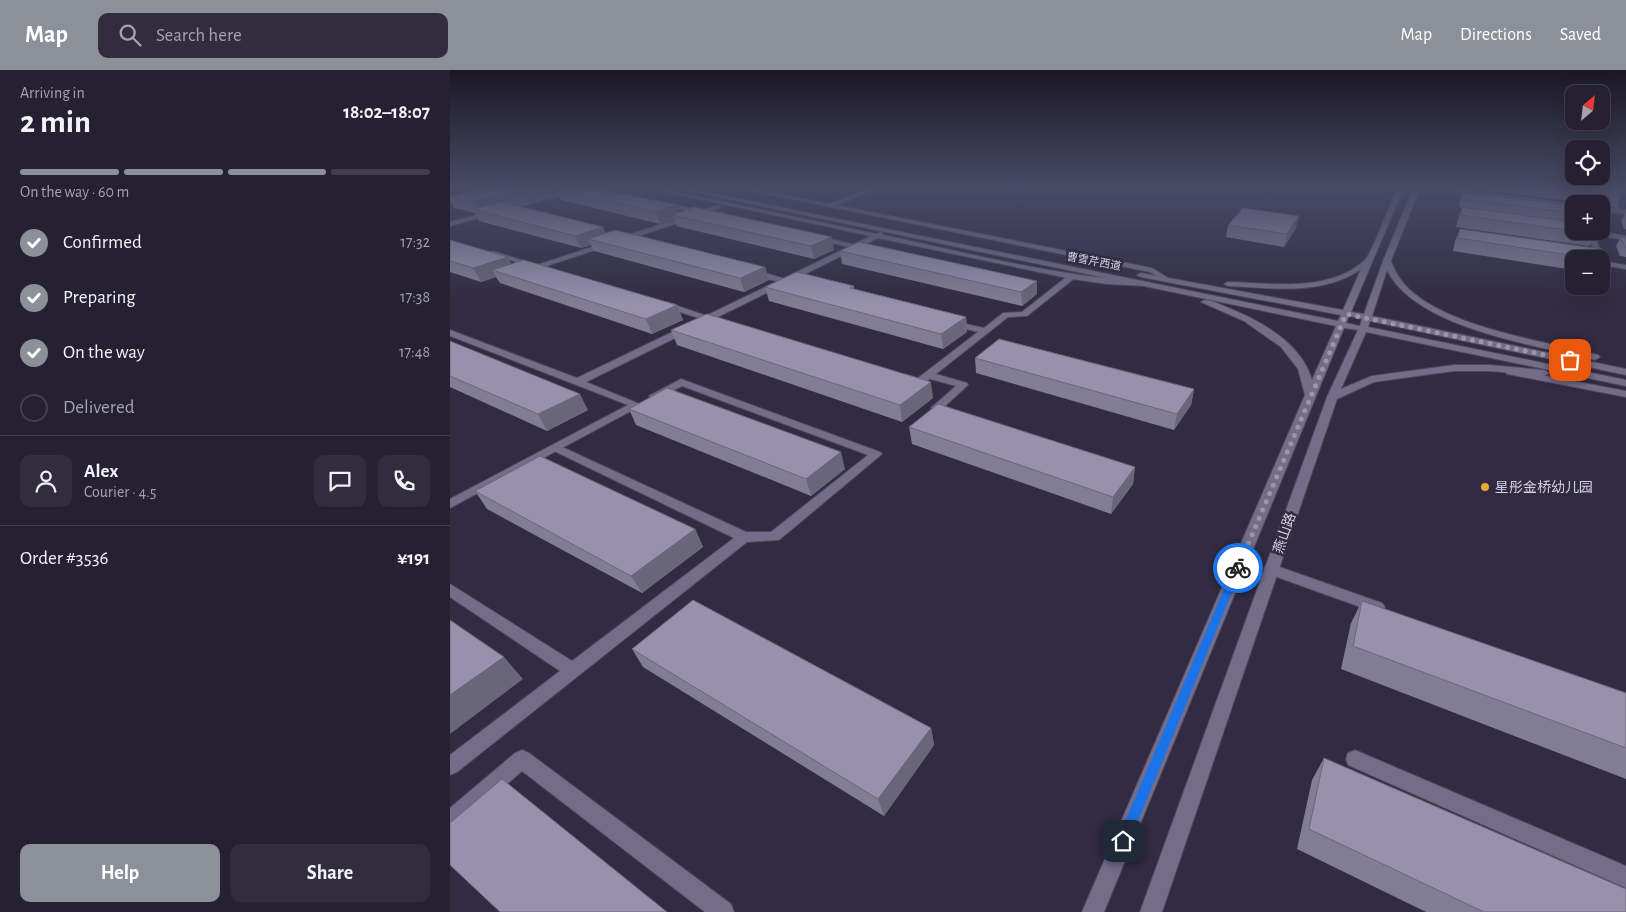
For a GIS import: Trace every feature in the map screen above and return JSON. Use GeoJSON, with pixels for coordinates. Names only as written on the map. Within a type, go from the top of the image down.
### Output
{"type":"FeatureCollection","features":[{"type":"Feature","properties":{"kind":"main road"},"geometry":{"type":"LineString","coordinates":[[537,267],[658,226]]}},
{"type":"Feature","properties":{"kind":"main road"},"geometry":{"type":"LineString","coordinates":[[848,226],[1072,277],[1107,282],[1150,284],[1245,318],[1289,349],[1304,370],[1310,395]]}},
{"type":"Feature","properties":{"kind":"main road","name":"曹雪芹西道"},"geometry":{"type":"LineString","coordinates":[[852,226],[1344,319]]}},
{"type":"Feature","properties":{"kind":"main road","name":"曹雪芹西道"},"geometry":{"type":"LineString","coordinates":[[901,226],[1146,276],[1164,278],[1344,319]]}},
{"type":"Feature","properties":{"kind":"main road"},"geometry":{"type":"LineString","coordinates":[[932,226],[1152,270],[1164,278],[1254,285],[1322,283],[1344,276],[1368,261]]}},
{"type":"Feature","properties":{"kind":"main road","name":"燕山路"},"geometry":{"type":"LineString","coordinates":[[1093,912],[1310,395],[1383,226]]}},
{"type":"Feature","properties":{"kind":"main road","name":"燕山路"},"geometry":{"type":"LineString","coordinates":[[1151,912],[1332,396],[1365,324],[1401,226]]}},
{"type":"Feature","properties":{"kind":"main road"},"geometry":{"type":"LineString","coordinates":[[577,382],[859,248],[882,233]]}},
{"type":"Feature","properties":{"kind":"main road"},"geometry":{"type":"LineString","coordinates":[[603,234],[640,243]]}},
{"type":"Feature","properties":{"kind":"main road"},"geometry":{"type":"LineString","coordinates":[[1610,235],[1626,238]]}},
{"type":"Feature","properties":{"kind":"main road"},"geometry":{"type":"LineString","coordinates":[[811,237],[859,248]]}},
{"type":"Feature","properties":{"kind":"main road"},"geometry":{"type":"LineString","coordinates":[[485,251],[556,272]]}},
{"type":"Feature","properties":{"kind":"main road"},"geometry":{"type":"LineString","coordinates":[[1387,260],[1402,288],[1416,299],[1441,313],[1494,334],[1626,366]]}},
{"type":"Feature","properties":{"kind":"main road"},"geometry":{"type":"LineString","coordinates":[[1610,263],[1626,267]]}},
{"type":"Feature","properties":{"kind":"main road"},"geometry":{"type":"LineString","coordinates":[[741,269],[806,286]]}},
{"type":"Feature","properties":{"kind":"main road"},"geometry":{"type":"LineString","coordinates":[[900,376],[920,382],[1006,315],[1024,314],[1049,290],[1072,277]]}},
{"type":"Feature","properties":{"kind":"main road"},"geometry":{"type":"LineString","coordinates":[[652,301],[729,324]]}},
{"type":"Feature","properties":{"kind":"main road"},"geometry":{"type":"LineString","coordinates":[[937,319],[984,331]]}},
{"type":"Feature","properties":{"kind":"main road"},"geometry":{"type":"LineString","coordinates":[[1344,319],[1626,383]]}},
{"type":"Feature","properties":{"kind":"main road"},"geometry":{"type":"LineString","coordinates":[[1365,324],[1626,372]]}},
{"type":"Feature","properties":{"kind":"main road"},"geometry":{"type":"LineString","coordinates":[[450,333],[637,405]]}},
{"type":"Feature","properties":{"kind":"main road"},"geometry":{"type":"LineString","coordinates":[[1332,396],[1372,379],[1454,368],[1490,368],[1604,378]]}},
{"type":"Feature","properties":{"kind":"main road"},"geometry":{"type":"LineString","coordinates":[[1490,368],[1626,394]]}},
{"type":"Feature","properties":{"kind":"main road"},"geometry":{"type":"LineString","coordinates":[[928,375],[963,385],[936,408],[954,414]]}},
{"type":"Feature","properties":{"kind":"main road"},"geometry":{"type":"LineString","coordinates":[[450,504],[637,405],[681,382],[876,454],[774,537],[744,537],[556,448]]}},
{"type":"Feature","properties":{"kind":"main road"},"geometry":{"type":"LineString","coordinates":[[450,766],[744,537]]}},
{"type":"Feature","properties":{"kind":"main road"},"geometry":{"type":"LineString","coordinates":[[1271,569],[1392,612]]}},
{"type":"Feature","properties":{"kind":"main road"},"geometry":{"type":"LineString","coordinates":[[450,590],[572,670]]}},
{"type":"Feature","properties":{"kind":"main road"},"geometry":{"type":"LineString","coordinates":[[450,821],[522,759],[723,912]]}},
{"type":"Feature","properties":{"kind":"main road"},"geometry":{"type":"LineString","coordinates":[[1355,759],[1626,877]]}},
{"type":"Feature","properties":{"kind":"building"},"geometry":{"type":"Polygon","coordinates":[[[538,226],[603,227],[575,236],[538,226]]]}},
{"type":"Feature","properties":{"kind":"building"},"geometry":{"type":"Polygon","coordinates":[[[723,226],[783,226],[832,237],[811,246],[723,226]]]}},
{"type":"Feature","properties":{"kind":"building"},"geometry":{"type":"Polygon","coordinates":[[[1236,226],[1292,226],[1287,234],[1236,226]]]}},
{"type":"Feature","properties":{"kind":"building"},"geometry":{"type":"Polygon","coordinates":[[[1541,226],[1565,226],[1565,230],[1541,226]]]}},
{"type":"Feature","properties":{"kind":"building"},"geometry":{"type":"Polygon","coordinates":[[[1460,229],[1602,250],[1565,250],[1565,254],[1458,238],[1460,229]]]}},
{"type":"Feature","properties":{"kind":"building"},"geometry":{"type":"Polygon","coordinates":[[[615,230],[765,267],[740,278],[588,239],[615,230]]]}},
{"type":"Feature","properties":{"kind":"building"},"geometry":{"type":"Polygon","coordinates":[[[1621,237],[1626,238],[1626,247],[1625,247],[1621,237]]]}},
{"type":"Feature","properties":{"kind":"building"},"geometry":{"type":"Polygon","coordinates":[[[450,240],[508,257],[473,268],[450,261],[450,240]]]}},
{"type":"Feature","properties":{"kind":"building"},"geometry":{"type":"Polygon","coordinates":[[[859,242],[1037,281],[1021,292],[840,251],[859,242]]]}},
{"type":"Feature","properties":{"kind":"building"},"geometry":{"type":"Polygon","coordinates":[[[524,260],[677,305],[646,319],[492,270],[524,260]]]}},
{"type":"Feature","properties":{"kind":"building"},"geometry":{"type":"Polygon","coordinates":[[[797,272],[854,286],[850,288],[966,317],[941,334],[765,287],[797,272]]]}},
{"type":"Feature","properties":{"kind":"building"},"geometry":{"type":"Polygon","coordinates":[[[707,314],[931,382],[900,405],[671,330],[707,314]]]}},
{"type":"Feature","properties":{"kind":"building"},"geometry":{"type":"Polygon","coordinates":[[[999,339],[1194,389],[1177,414],[975,358],[999,339]]]}},
{"type":"Feature","properties":{"kind":"building"},"geometry":{"type":"Polygon","coordinates":[[[450,341],[580,394],[538,414],[450,376],[450,341]]]}},
{"type":"Feature","properties":{"kind":"building"},"geometry":{"type":"Polygon","coordinates":[[[667,388],[841,452],[806,479],[629,409],[667,388]]]}},
{"type":"Feature","properties":{"kind":"building"},"geometry":{"type":"Polygon","coordinates":[[[938,404],[1135,467],[1113,497],[909,427],[938,404]]]}},
{"type":"Feature","properties":{"kind":"building"},"geometry":{"type":"Polygon","coordinates":[[[540,456],[695,529],[631,576],[475,491],[540,456]]]}},
{"type":"Feature","properties":{"kind":"building"},"geometry":{"type":"Polygon","coordinates":[[[693,600],[931,728],[878,799],[632,649],[693,600]]]}},
{"type":"Feature","properties":{"kind":"building"},"geometry":{"type":"Polygon","coordinates":[[[1362,601],[1626,693],[1626,748],[1353,646],[1362,601]]]}},
{"type":"Feature","properties":{"kind":"building"},"geometry":{"type":"Polygon","coordinates":[[[450,620],[504,657],[450,695],[450,620]]]}},
{"type":"Feature","properties":{"kind":"building"},"geometry":{"type":"Polygon","coordinates":[[[1324,758],[1626,889],[1626,912],[1484,912],[1309,829],[1324,758]]]}},
{"type":"Feature","properties":{"kind":"building"},"geometry":{"type":"Polygon","coordinates":[[[502,779],[667,912],[500,912],[450,865],[450,823],[502,779]]]}},
{"type":"Feature","properties":{"kind":"way so far"},"geometry":{"type":"LineString","coordinates":[[1238,568],[1346,314],[1570,360]]}},
{"type":"Feature","properties":{"kind":"place","name":"星彤金桥幼儿园"},"geometry":{"type":"Point","coordinates":[1485,487]}},
{"type":"Feature","properties":{"kind":"route"},"geometry":{"type":"LineString","coordinates":[[1123,841],[1238,568]]}}]}
